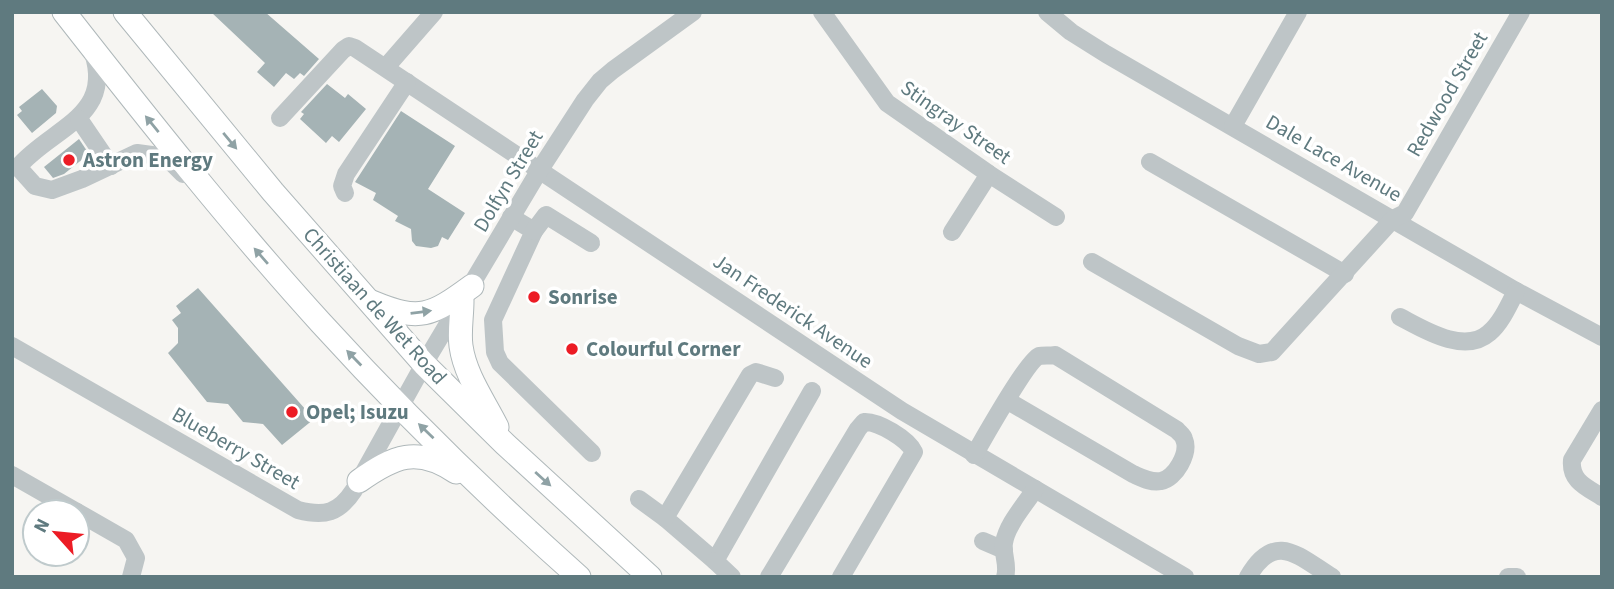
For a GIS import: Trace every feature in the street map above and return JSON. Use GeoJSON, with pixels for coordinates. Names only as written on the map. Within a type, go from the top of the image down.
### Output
{"type":"FeatureCollection","features":[{"type":"Feature","properties":{"kind":"main road"},"geometry":{"type":"LineString","coordinates":[[64,12],[242,234],[323,326],[488,493],[579,577]]}},
{"type":"Feature","properties":{"kind":"main road","name":"Christiaan de Wet Road"},"geometry":{"type":"LineString","coordinates":[[125,12],[180,82],[365,300],[424,364],[505,444],[650,577]]}},
{"type":"Feature","properties":{"kind":"main road"},"geometry":{"type":"LineString","coordinates":[[365,300],[399,314],[426,313],[467,294]]}},
{"type":"Feature","properties":{"kind":"main road"},"geometry":{"type":"LineString","coordinates":[[467,294],[460,341],[462,353],[474,384],[505,444]]}},
{"type":"Feature","properties":{"kind":"main road"},"geometry":{"type":"LineString","coordinates":[[359,481],[391,461],[411,455],[424,456],[449,467],[488,493]]}},
{"type":"Feature","properties":{"kind":"street"},"geometry":{"type":"LineString","coordinates":[[386,67],[434,12]]}},
{"type":"Feature","properties":{"kind":"street","name":"Dolfyn Street"},"geometry":{"type":"LineString","coordinates":[[401,407],[539,170],[600,82],[693,12]]}},
{"type":"Feature","properties":{"kind":"street","name":"Stingray Street"},"geometry":{"type":"LineString","coordinates":[[822,12],[887,103],[1056,217]]}},
{"type":"Feature","properties":{"kind":"street","name":"Dale Lace Avenue"},"geometry":{"type":"LineString","coordinates":[[1047,12],[1071,32],[1105,54],[1516,291],[1602,337]]}},
{"type":"Feature","properties":{"kind":"street"},"geometry":{"type":"LineString","coordinates":[[1233,126],[1298,12]]}},
{"type":"Feature","properties":{"kind":"street","name":"Redwood Street"},"geometry":{"type":"LineString","coordinates":[[1092,262],[1238,346],[1259,354],[1272,352],[1393,219],[1405,213],[1521,12]]}},
{"type":"Feature","properties":{"kind":"street"},"geometry":{"type":"LineString","coordinates":[[89,45],[98,71],[98,89],[93,100],[79,119],[42,145],[14,171],[35,186],[51,190],[138,153],[159,156],[171,162],[242,234]]}},
{"type":"Feature","properties":{"kind":"street","name":"Jan Frederick Avenue"},"geometry":{"type":"LineString","coordinates":[[280,118],[335,58],[349,46],[355,48],[902,411],[1185,577]]}},
{"type":"Feature","properties":{"kind":"street"},"geometry":{"type":"LineString","coordinates":[[345,194],[342,186],[346,174],[407,82]]}},
{"type":"Feature","properties":{"kind":"street"},"geometry":{"type":"LineString","coordinates":[[79,119],[111,166]]}},
{"type":"Feature","properties":{"kind":"street"},"geometry":{"type":"LineString","coordinates":[[1150,162],[1345,274]]}},
{"type":"Feature","properties":{"kind":"street"},"geometry":{"type":"LineString","coordinates":[[953,232],[989,174]]}},
{"type":"Feature","properties":{"kind":"street"},"geometry":{"type":"LineString","coordinates":[[591,243],[546,215],[534,232],[493,320],[495,352],[500,363],[592,453]]}},
{"type":"Feature","properties":{"kind":"street"},"geometry":{"type":"LineString","coordinates":[[511,217],[534,232]]}},
{"type":"Feature","properties":{"kind":"street"},"geometry":{"type":"LineString","coordinates":[[1400,317],[1450,341],[1480,338],[1491,331],[1516,291]]}},
{"type":"Feature","properties":{"kind":"street","name":"Blueberry Street"},"geometry":{"type":"LineString","coordinates":[[12,346],[298,510],[322,513],[345,503],[401,407]]}},
{"type":"Feature","properties":{"kind":"street"},"geometry":{"type":"LineString","coordinates":[[974,455],[1031,363],[1039,356],[1055,355],[1177,430],[1185,440],[1185,452],[1172,475],[1164,481],[1151,481],[1133,474],[1008,401]]}},
{"type":"Feature","properties":{"kind":"street"},"geometry":{"type":"LineString","coordinates":[[665,518],[750,375],[756,372],[775,378]]}},
{"type":"Feature","properties":{"kind":"street"},"geometry":{"type":"LineString","coordinates":[[715,561],[812,391]]}},
{"type":"Feature","properties":{"kind":"street"},"geometry":{"type":"LineString","coordinates":[[1601,415],[1572,460],[1572,467],[1578,482],[1602,497]]}},
{"type":"Feature","properties":{"kind":"street"},"geometry":{"type":"LineString","coordinates":[[769,577],[858,429],[864,422],[871,422],[906,442],[914,452],[841,577]]}},
{"type":"Feature","properties":{"kind":"street"},"geometry":{"type":"LineString","coordinates":[[12,475],[52,498]]}},
{"type":"Feature","properties":{"kind":"street"},"geometry":{"type":"LineString","coordinates":[[1008,576],[1004,545],[1010,529],[1035,489]]}},
{"type":"Feature","properties":{"kind":"street"},"geometry":{"type":"LineString","coordinates":[[639,499],[665,518],[732,577]]}},
{"type":"Feature","properties":{"kind":"street"},"geometry":{"type":"LineString","coordinates":[[91,520],[126,540],[136,558],[131,577]]}},
{"type":"Feature","properties":{"kind":"street"},"geometry":{"type":"LineString","coordinates":[[983,541],[1004,550]]}},
{"type":"Feature","properties":{"kind":"street"},"geometry":{"type":"LineString","coordinates":[[1248,577],[1257,561],[1281,549],[1290,551],[1332,577]]}},
{"type":"Feature","properties":{"kind":"street"},"geometry":{"type":"LineString","coordinates":[[1508,577],[1517,577]]}},
{"type":"Feature","properties":{"kind":"building"},"geometry":{"type":"Polygon","coordinates":[[[211,12],[265,12],[319,59],[304,76],[300,73],[294,79],[286,73],[274,87],[257,72],[265,63],[211,12]]]}},
{"type":"Feature","properties":{"kind":"building"},"geometry":{"type":"Polygon","coordinates":[[[327,84],[345,98],[348,94],[366,109],[339,142],[332,136],[326,143],[300,119],[304,114],[301,112],[327,84]]]}},
{"type":"Feature","properties":{"kind":"building"},"geometry":{"type":"Polygon","coordinates":[[[42,89],[57,106],[56,113],[32,133],[17,115],[22,111],[19,107],[42,89]]]}},
{"type":"Feature","properties":{"kind":"building"},"geometry":{"type":"Polygon","coordinates":[[[401,111],[455,146],[428,189],[465,213],[448,240],[442,237],[438,246],[431,248],[416,246],[412,241],[411,229],[395,221],[398,216],[373,200],[376,193],[355,182],[401,111]]]}},
{"type":"Feature","properties":{"kind":"building"},"geometry":{"type":"Polygon","coordinates":[[[79,139],[89,154],[64,174],[53,178],[44,167],[79,139]]]}},
{"type":"Feature","properties":{"kind":"building"},"geometry":{"type":"Polygon","coordinates":[[[198,288],[314,419],[282,445],[263,424],[243,422],[228,404],[207,402],[168,353],[178,343],[178,328],[172,320],[181,313],[176,306],[198,288]]]}},
{"type":"Feature","properties":{"kind":"place","name":"Astron Energy"},"geometry":{"type":"Point","coordinates":[69,160]}},
{"type":"Feature","properties":{"kind":"place","name":"Sonrise"},"geometry":{"type":"Point","coordinates":[534,297]}},
{"type":"Feature","properties":{"kind":"place","name":"Colourful Corner"},"geometry":{"type":"Point","coordinates":[572,349]}},
{"type":"Feature","properties":{"kind":"place","name":"Opel; Isuzu"},"geometry":{"type":"Point","coordinates":[292,412]}}]}
